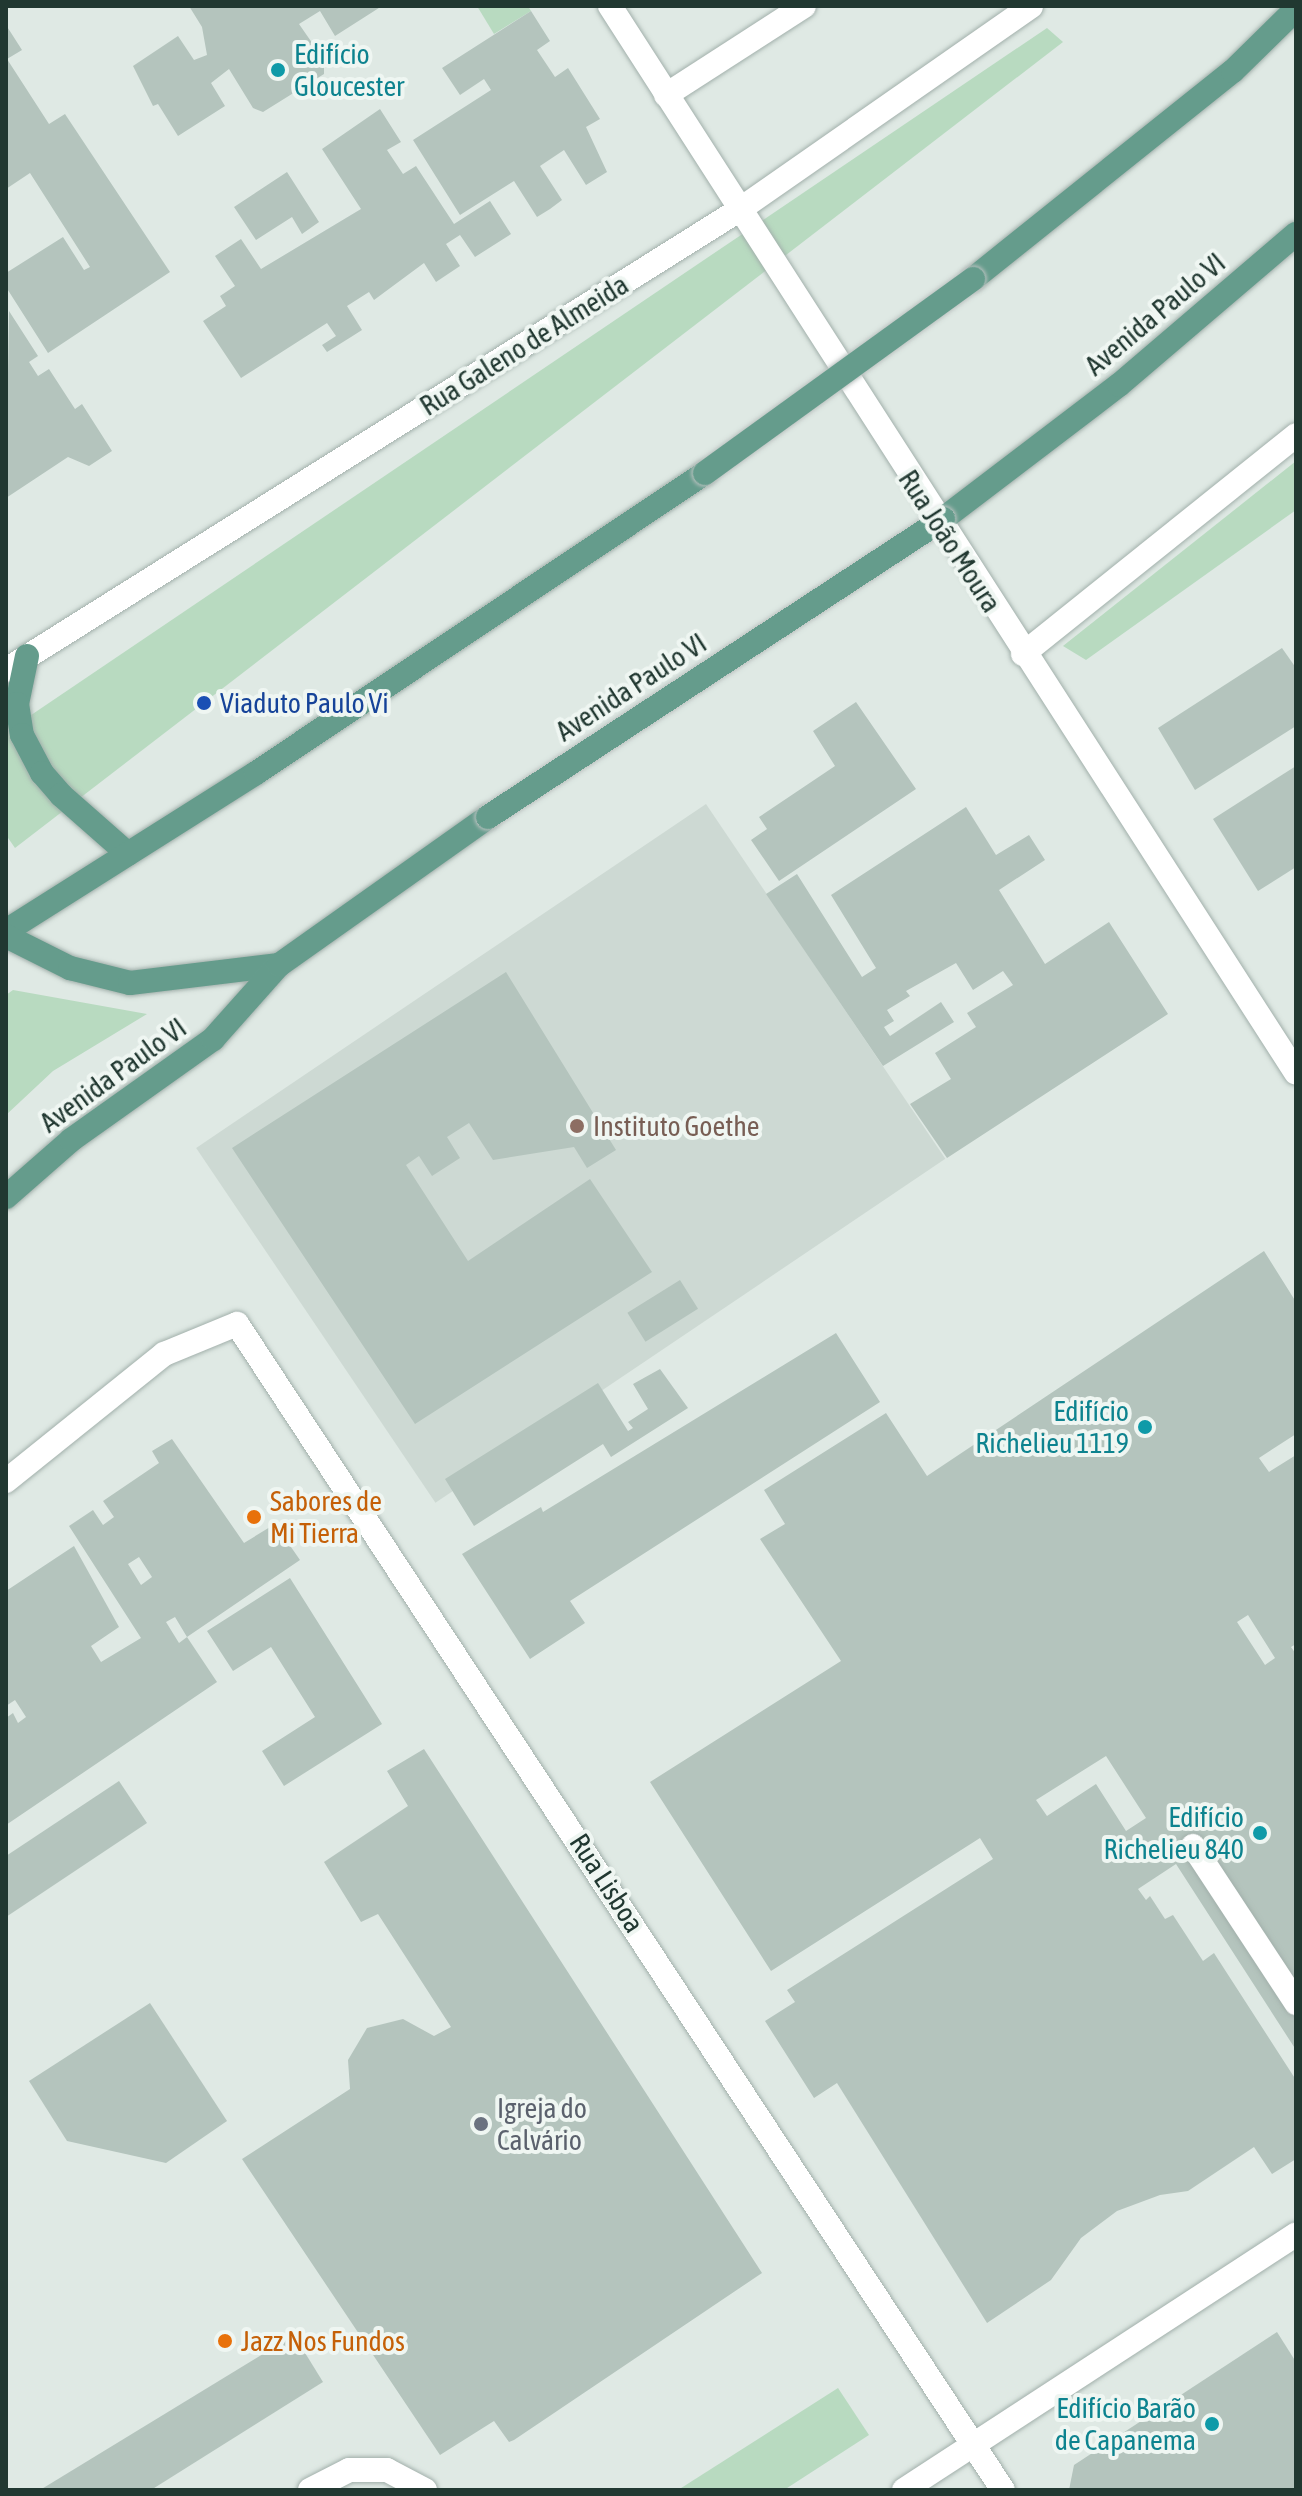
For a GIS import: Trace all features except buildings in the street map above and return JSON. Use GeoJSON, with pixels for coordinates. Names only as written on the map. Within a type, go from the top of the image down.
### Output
{"type":"FeatureCollection","features":[{"type":"Feature","properties":{"kind":"main road"},"geometry":{"type":"LineString","coordinates":[[279,965],[130,983],[70,968],[6,934],[422,663],[705,473],[973,279],[1233,71],[1296,9]]}},
{"type":"Feature","properties":{"kind":"main road","name":"Avenida Paulo VI"},"geometry":{"type":"LineString","coordinates":[[6,1197],[71,1140],[213,1039],[279,965],[488,817],[943,519],[1119,385],[1296,234]]}},
{"type":"Feature","properties":{"kind":"main road"},"geometry":{"type":"LineString","coordinates":[[27,656],[17,704],[22,735],[52,784],[128,854]]}},
{"type":"Feature","properties":{"kind":"street","name":"Rua João Moura"},"geometry":{"type":"LineString","coordinates":[[610,6],[1023,654],[1296,1073]]}},
{"type":"Feature","properties":{"kind":"street"},"geometry":{"type":"LineString","coordinates":[[666,95],[804,6]]}},
{"type":"Feature","properties":{"kind":"street","name":"Rua Galeno de Almeida"},"geometry":{"type":"LineString","coordinates":[[6,670],[739,210],[1031,6]]}},
{"type":"Feature","properties":{"kind":"street"},"geometry":{"type":"LineString","coordinates":[[1023,654],[1296,435]]}},
{"type":"Feature","properties":{"kind":"street","name":"Rua Lisboa"},"geometry":{"type":"LineString","coordinates":[[6,1481],[164,1354],[237,1324],[1003,2490]]}},
{"type":"Feature","properties":{"kind":"street"},"geometry":{"type":"LineString","coordinates":[[1193,1846],[1296,2003]]}},
{"type":"Feature","properties":{"kind":"street"},"geometry":{"type":"LineString","coordinates":[[904,2490],[1296,2234]]}},
{"type":"Feature","properties":{"kind":"street"},"geometry":{"type":"LineString","coordinates":[[310,2490],[349,2470],[387,2470],[425,2490]]}},
{"type":"Feature","properties":{"kind":"shaded area","name":"Instituto Goethe"},"geometry":{"type":"Polygon","coordinates":[[[706,804],[945,1159],[435,1503],[196,1148],[706,804]]]}},
{"type":"Feature","properties":{"kind":"green space"},"geometry":{"type":"Polygon","coordinates":[[[477,6],[528,6],[531,11],[494,34],[477,6]]]}},
{"type":"Feature","properties":{"kind":"green space"},"geometry":{"type":"Polygon","coordinates":[[[1047,28],[1063,42],[15,848],[6,835],[6,732],[1047,28]]]}},
{"type":"Feature","properties":{"kind":"green space"},"geometry":{"type":"Polygon","coordinates":[[[1296,461],[1296,510],[1086,660],[1063,646],[1296,461]]]}},
{"type":"Feature","properties":{"kind":"green space"},"geometry":{"type":"Polygon","coordinates":[[[13,990],[147,1014],[53,1071],[6,1115],[6,995],[13,990]]]}},
{"type":"Feature","properties":{"kind":"green space"},"geometry":{"type":"Polygon","coordinates":[[[838,2388],[869,2435],[784,2490],[678,2490],[838,2388]]]}},
{"type":"Feature","properties":{"kind":"place","name":"Edifício Gloucester"},"geometry":{"type":"Point","coordinates":[278,70]}},
{"type":"Feature","properties":{"kind":"place","name":"Viaduto Paulo Vi"},"geometry":{"type":"Point","coordinates":[204,703]}},
{"type":"Feature","properties":{"kind":"place","name":"Instituto Goethe"},"geometry":{"type":"Point","coordinates":[577,1126]}},
{"type":"Feature","properties":{"kind":"place","name":"Edifício Richelieu 1119"},"geometry":{"type":"Point","coordinates":[1145,1427]}},
{"type":"Feature","properties":{"kind":"place","name":"Sabores de Mi Tierra"},"geometry":{"type":"Point","coordinates":[254,1517]}},
{"type":"Feature","properties":{"kind":"place","name":"Edifício Richelieu 840"},"geometry":{"type":"Point","coordinates":[1260,1833]}},
{"type":"Feature","properties":{"kind":"place","name":"Igreja do Calvário"},"geometry":{"type":"Point","coordinates":[481,2124]}},
{"type":"Feature","properties":{"kind":"place","name":"Jazz Nos Fundos"},"geometry":{"type":"Point","coordinates":[225,2341]}},
{"type":"Feature","properties":{"kind":"place","name":"Edifício Barão de Capanema"},"geometry":{"type":"Point","coordinates":[1212,2424]}}]}
